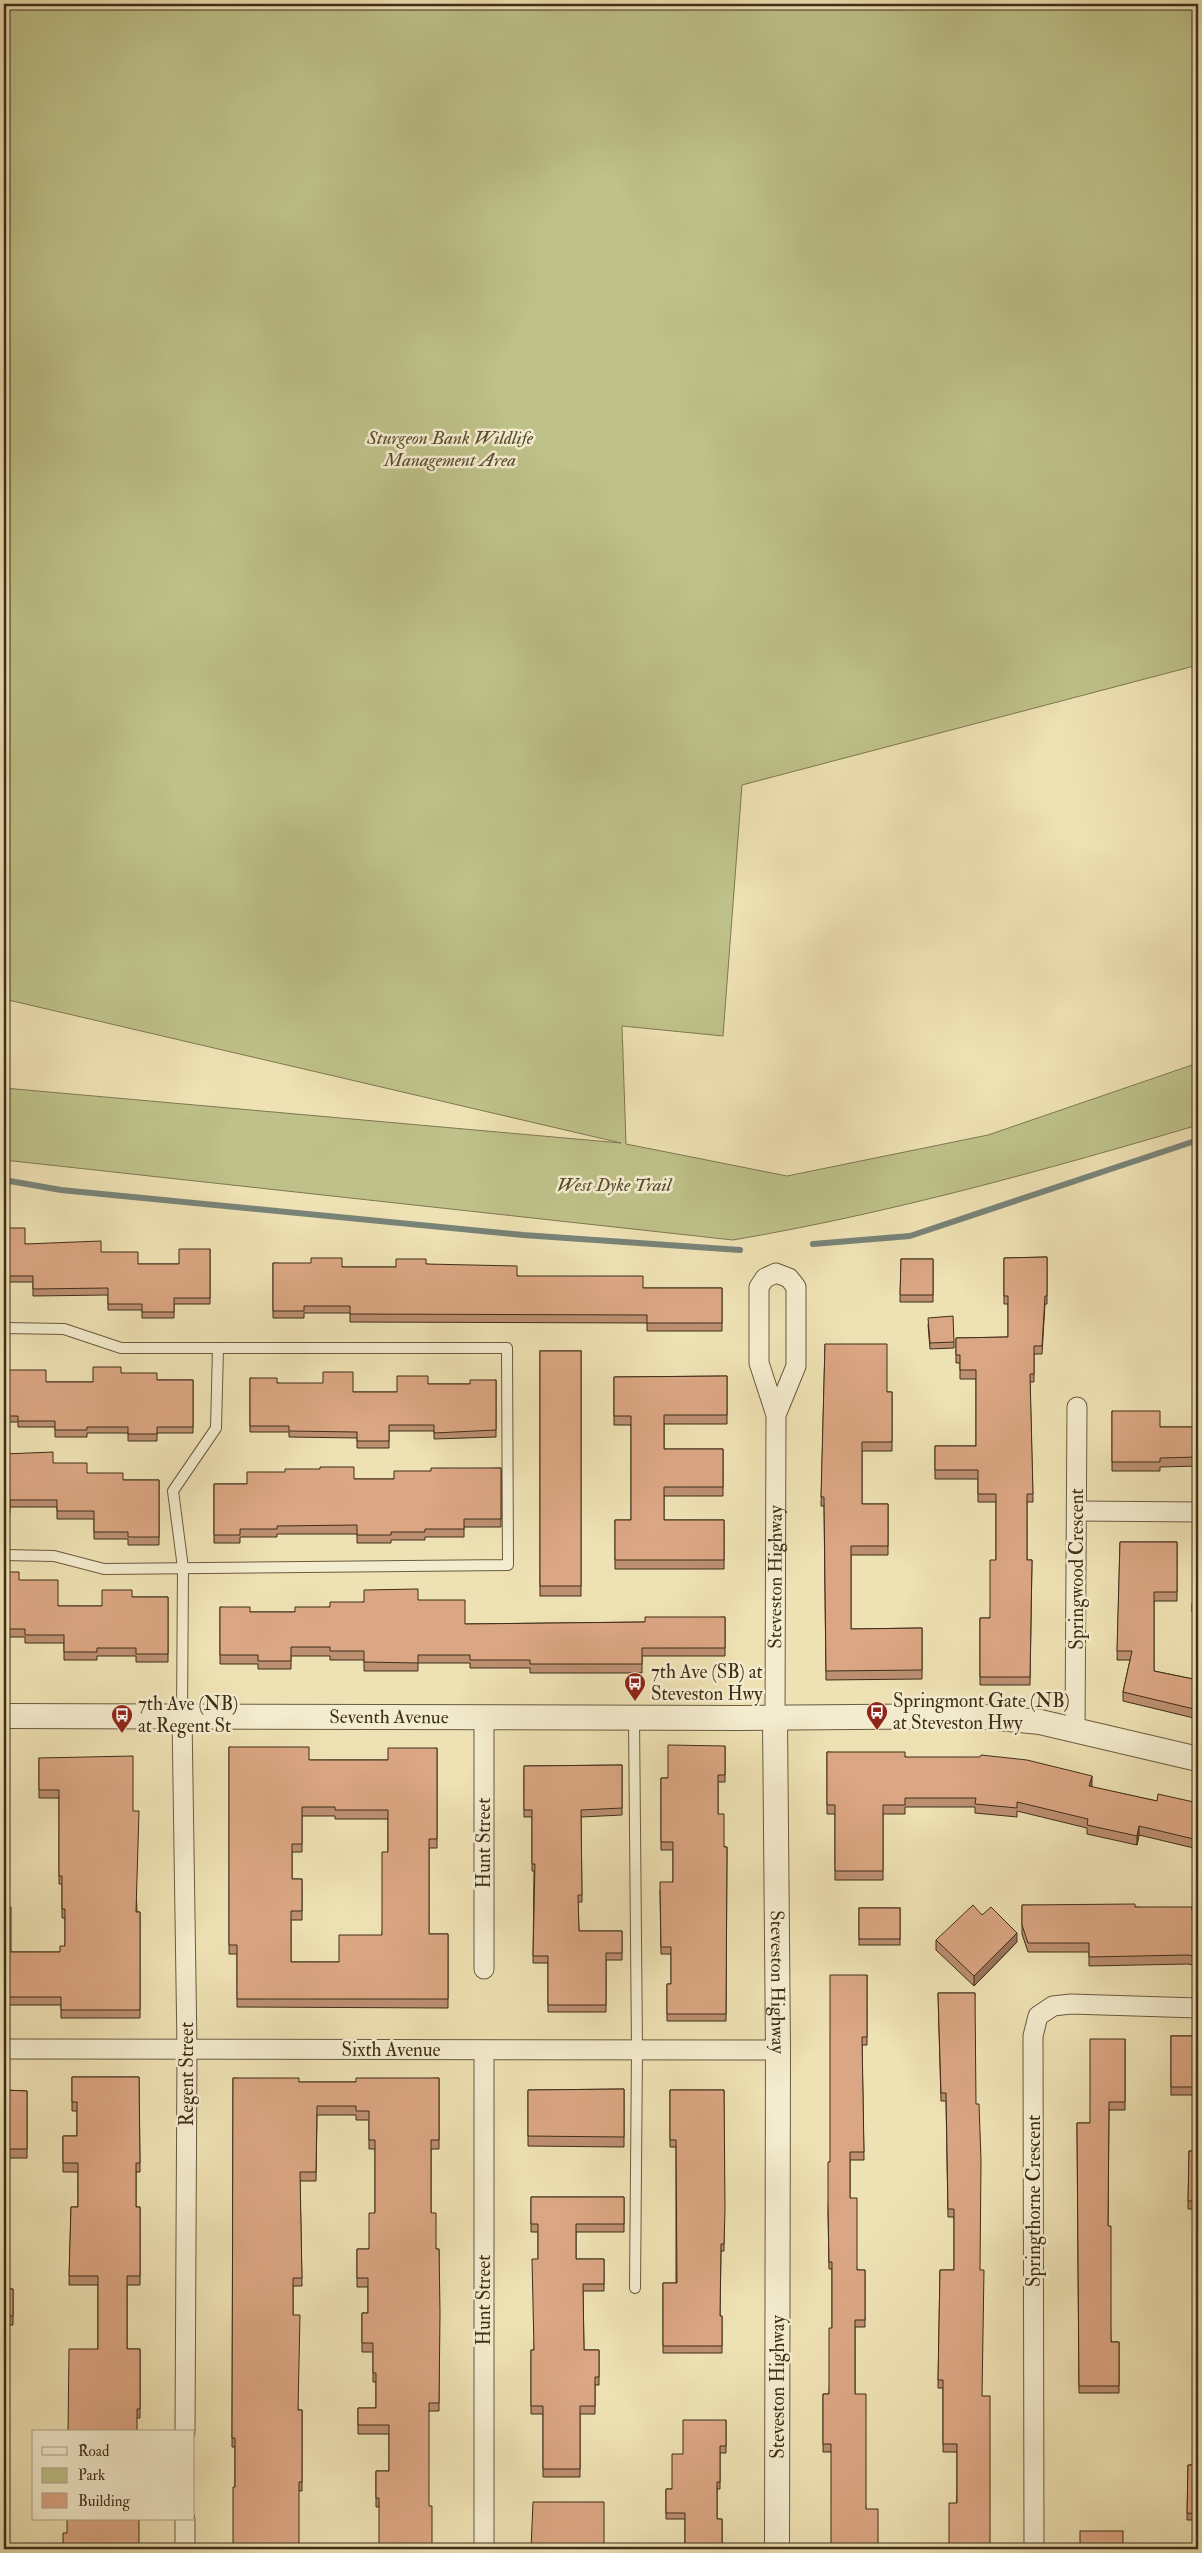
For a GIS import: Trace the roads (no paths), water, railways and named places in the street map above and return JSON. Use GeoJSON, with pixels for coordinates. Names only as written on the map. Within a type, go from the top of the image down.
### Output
{"type":"FeatureCollection","features":[{"type":"Feature","properties":{"kind":"street","name":"Steveston Highway"},"geometry":{"type":"LineString","coordinates":[[776,1415],[796,1366],[796,1286],[789,1278],[776,1273],[765,1278],[759,1286],[759,1363],[776,1415],[777,2549]]}},
{"type":"Feature","properties":{"kind":"street","name":"Springwood Crescent"},"geometry":{"type":"LineString","coordinates":[[1075,1730],[1078,1511],[1077,1407]]}},
{"type":"Feature","properties":{"kind":"street"},"geometry":{"type":"LineString","coordinates":[[1078,1511],[1198,1512]]}},
{"type":"Feature","properties":{"kind":"street","name":"Seventh Avenue"},"geometry":{"type":"LineString","coordinates":[[4,1716],[775,1718],[982,1716],[1040,1722],[1198,1759]]}},
{"type":"Feature","properties":{"kind":"street","name":"Regent Street"},"geometry":{"type":"LineString","coordinates":[[182,1716],[188,2049],[185,2430]]}},
{"type":"Feature","properties":{"kind":"street","name":"Hunt Street"},"geometry":{"type":"LineString","coordinates":[[484,1717],[484,1969]]}},
{"type":"Feature","properties":{"kind":"street","name":"Springthorne Crescent"},"geometry":{"type":"LineString","coordinates":[[1034,2549],[1033,2036],[1038,2016],[1052,2006],[1071,2004],[1198,2008]]}},
{"type":"Feature","properties":{"kind":"street","name":"Sixth Avenue"},"geometry":{"type":"LineString","coordinates":[[4,2049],[778,2050]]}},
{"type":"Feature","properties":{"kind":"street","name":"Hunt Street"},"geometry":{"type":"LineString","coordinates":[[484,2051],[484,2549]]}},
{"type":"Feature","properties":{"kind":"street"},"geometry":{"type":"LineString","coordinates":[[185,2520],[185,2549]]}},
{"type":"Feature","properties":{"kind":"lane"},"geometry":{"type":"LineString","coordinates":[[4,1328],[64,1329],[121,1348],[507,1348],[508,1565],[104,1569],[54,1556],[4,1555]]}},
{"type":"Feature","properties":{"kind":"lane"},"geometry":{"type":"LineString","coordinates":[[182,1716],[183,1568],[173,1491],[216,1428],[218,1348]]}},
{"type":"Feature","properties":{"kind":"lane"},"geometry":{"type":"LineString","coordinates":[[634,1718],[637,2049],[635,2288]]}},
{"type":"Feature","properties":{"kind":"waterway"},"geometry":{"type":"LineString","coordinates":[[813,1244],[910,1236],[1198,1140]]}},
{"type":"Feature","properties":{"kind":"waterway"},"geometry":{"type":"LineString","coordinates":[[4,1180],[61,1190],[523,1235],[740,1250]]}},
{"type":"Feature","properties":{"kind":"place","name":"7th Ave (SB) at Steveston Hwy"},"geometry":{"type":"Point","coordinates":[635,1702]}},
{"type":"Feature","properties":{"kind":"place","name":"Springmont Gate (NB) at Steveston Hwy"},"geometry":{"type":"Point","coordinates":[877,1731]}},
{"type":"Feature","properties":{"kind":"place","name":"7th Ave (NB) at Regent St"},"geometry":{"type":"Point","coordinates":[122,1734]}},
{"type":"Feature","properties":{"kind":"park label","name":"Sturgeon Bank Wildlife Management Area"},"geometry":{"type":"Point","coordinates":[450,449]}},
{"type":"Feature","properties":{"kind":"park label","name":"West Dyke Trail"},"geometry":{"type":"Point","coordinates":[614,1185]}}]}
